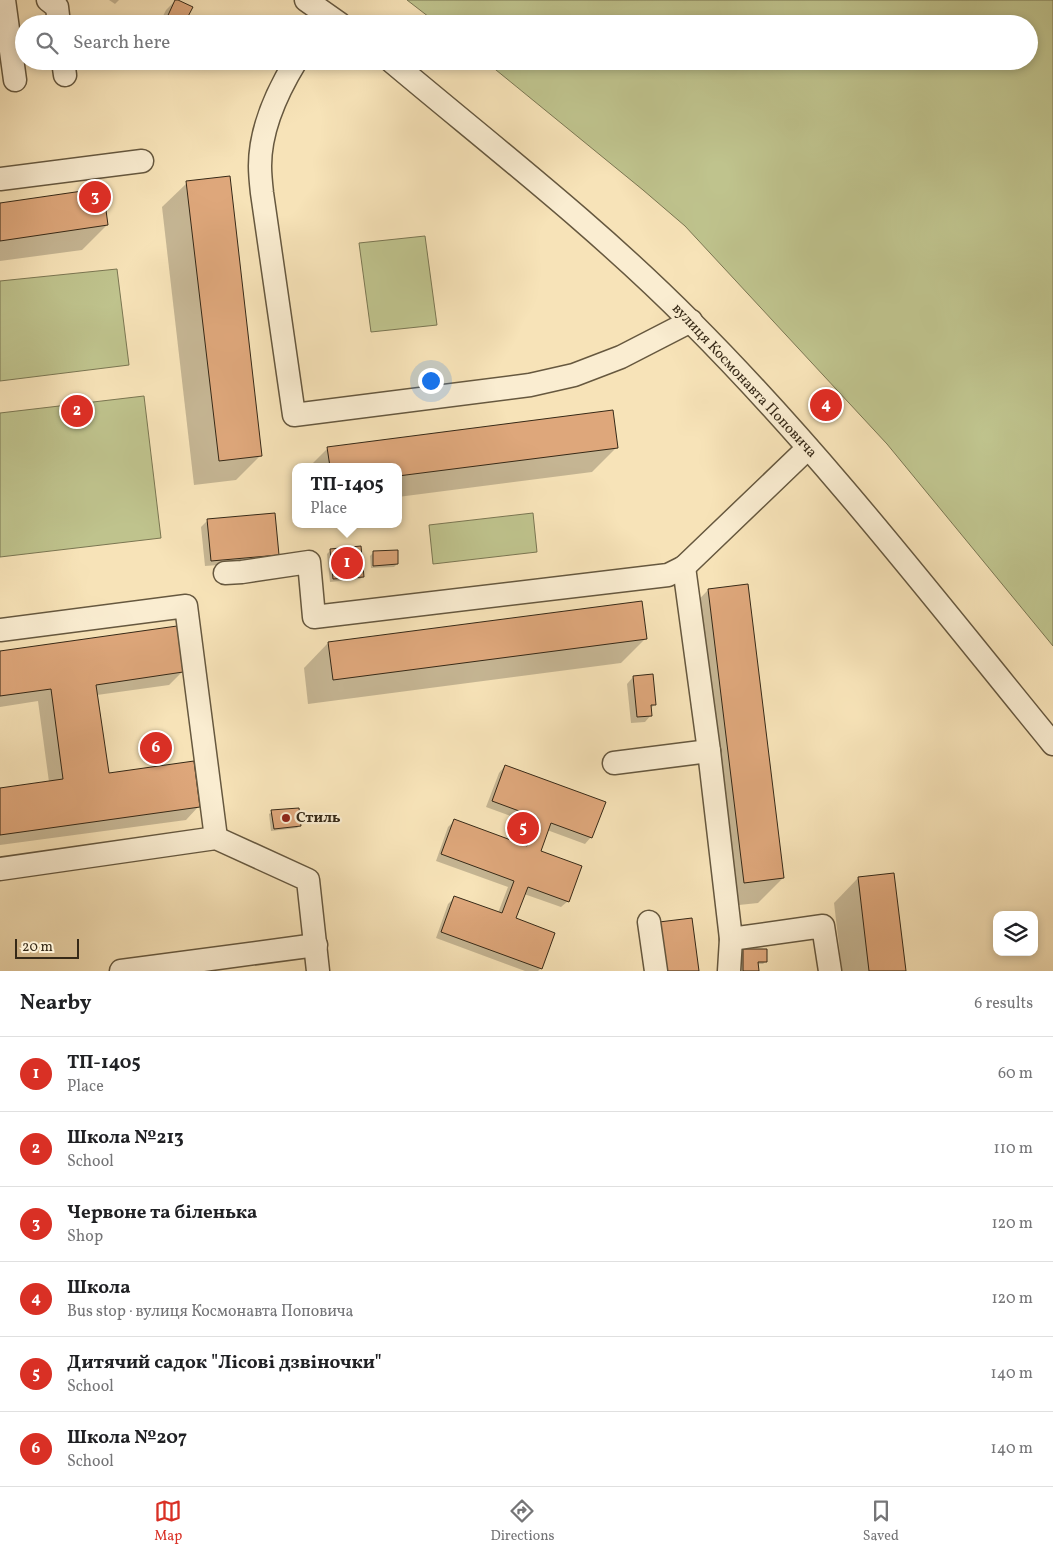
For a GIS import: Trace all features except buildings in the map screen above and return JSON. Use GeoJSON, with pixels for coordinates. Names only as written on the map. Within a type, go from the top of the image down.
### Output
{"type":"FeatureCollection","features":[{"type":"Feature","properties":{"kind":"street"},"geometry":{"type":"LineString","coordinates":[[4,0],[15,80]]}},
{"type":"Feature","properties":{"kind":"street"},"geometry":{"type":"LineString","coordinates":[[48,0],[57,7],[58,15]]}},
{"type":"Feature","properties":{"kind":"street"},"geometry":{"type":"LineString","coordinates":[[306,0],[324,15]]}},
{"type":"Feature","properties":{"kind":"street"},"geometry":{"type":"LineString","coordinates":[[291,70],[274,104],[262,140],[260,166],[262,193],[294,415],[530,385],[574,375],[621,357],[690,321]]}},
{"type":"Feature","properties":{"kind":"street","name":"вулиця Космонавта Поповича"},"geometry":{"type":"LineString","coordinates":[[402,70],[593,230],[690,321],[849,495],[1053,744]]}},
{"type":"Feature","properties":{"kind":"street"},"geometry":{"type":"LineString","coordinates":[[0,179],[142,161]]}},
{"type":"Feature","properties":{"kind":"street"},"geometry":{"type":"LineString","coordinates":[[225,573],[310,562],[314,617],[668,575],[684,567],[808,448]]}},
{"type":"Feature","properties":{"kind":"street"},"geometry":{"type":"LineString","coordinates":[[684,567],[709,751],[731,939],[728,971]]}},
{"type":"Feature","properties":{"kind":"street"},"geometry":{"type":"LineString","coordinates":[[0,630],[186,606],[216,838]]}},
{"type":"Feature","properties":{"kind":"street"},"geometry":{"type":"LineString","coordinates":[[614,763],[709,751]]}},
{"type":"Feature","properties":{"kind":"street"},"geometry":{"type":"LineString","coordinates":[[0,869],[216,838],[308,880],[318,971]]}},
{"type":"Feature","properties":{"kind":"street"},"geometry":{"type":"LineString","coordinates":[[649,922],[656,971]]}},
{"type":"Feature","properties":{"kind":"street"},"geometry":{"type":"LineString","coordinates":[[731,939],[823,926],[830,971]]}},
{"type":"Feature","properties":{"kind":"street"},"geometry":{"type":"LineString","coordinates":[[121,971],[316,945]]}},
{"type":"Feature","properties":{"kind":"green space"},"geometry":{"type":"Polygon","coordinates":[[[407,0],[1053,0],[1053,646],[887,444],[685,226],[496,70],[1038,70],[1038,15],[426,15],[407,0]]]}},
{"type":"Feature","properties":{"kind":"green space"},"geometry":{"type":"Polygon","coordinates":[[[425,236],[437,325],[371,332],[359,243],[425,236]]]}},
{"type":"Feature","properties":{"kind":"green space"},"geometry":{"type":"Polygon","coordinates":[[[117,269],[129,365],[0,381],[0,281],[117,269]]]}},
{"type":"Feature","properties":{"kind":"green space"},"geometry":{"type":"Polygon","coordinates":[[[144,396],[161,538],[0,557],[0,413],[144,396]]]}},
{"type":"Feature","properties":{"kind":"green space"},"geometry":{"type":"Polygon","coordinates":[[[533,513],[537,552],[433,564],[429,525],[533,513]]]}},
{"type":"Feature","properties":{"kind":"place","name":"Червоне та біленька"},"geometry":{"type":"Point","coordinates":[95,197]}},
{"type":"Feature","properties":{"kind":"place","name":"Школа"},"geometry":{"type":"Point","coordinates":[826,405]}},
{"type":"Feature","properties":{"kind":"place","name":"Школа №213"},"geometry":{"type":"Point","coordinates":[77,411]}},
{"type":"Feature","properties":{"kind":"place","name":"ТП-1405"},"geometry":{"type":"Point","coordinates":[347,563]}},
{"type":"Feature","properties":{"kind":"place","name":"Школа №207"},"geometry":{"type":"Point","coordinates":[156,748]}},
{"type":"Feature","properties":{"kind":"place","name":"Стиль"},"geometry":{"type":"Point","coordinates":[286,818]}},
{"type":"Feature","properties":{"kind":"place","name":"Дитячий садок \"Лісові дзвіночки\""},"geometry":{"type":"Point","coordinates":[523,828]}}]}
